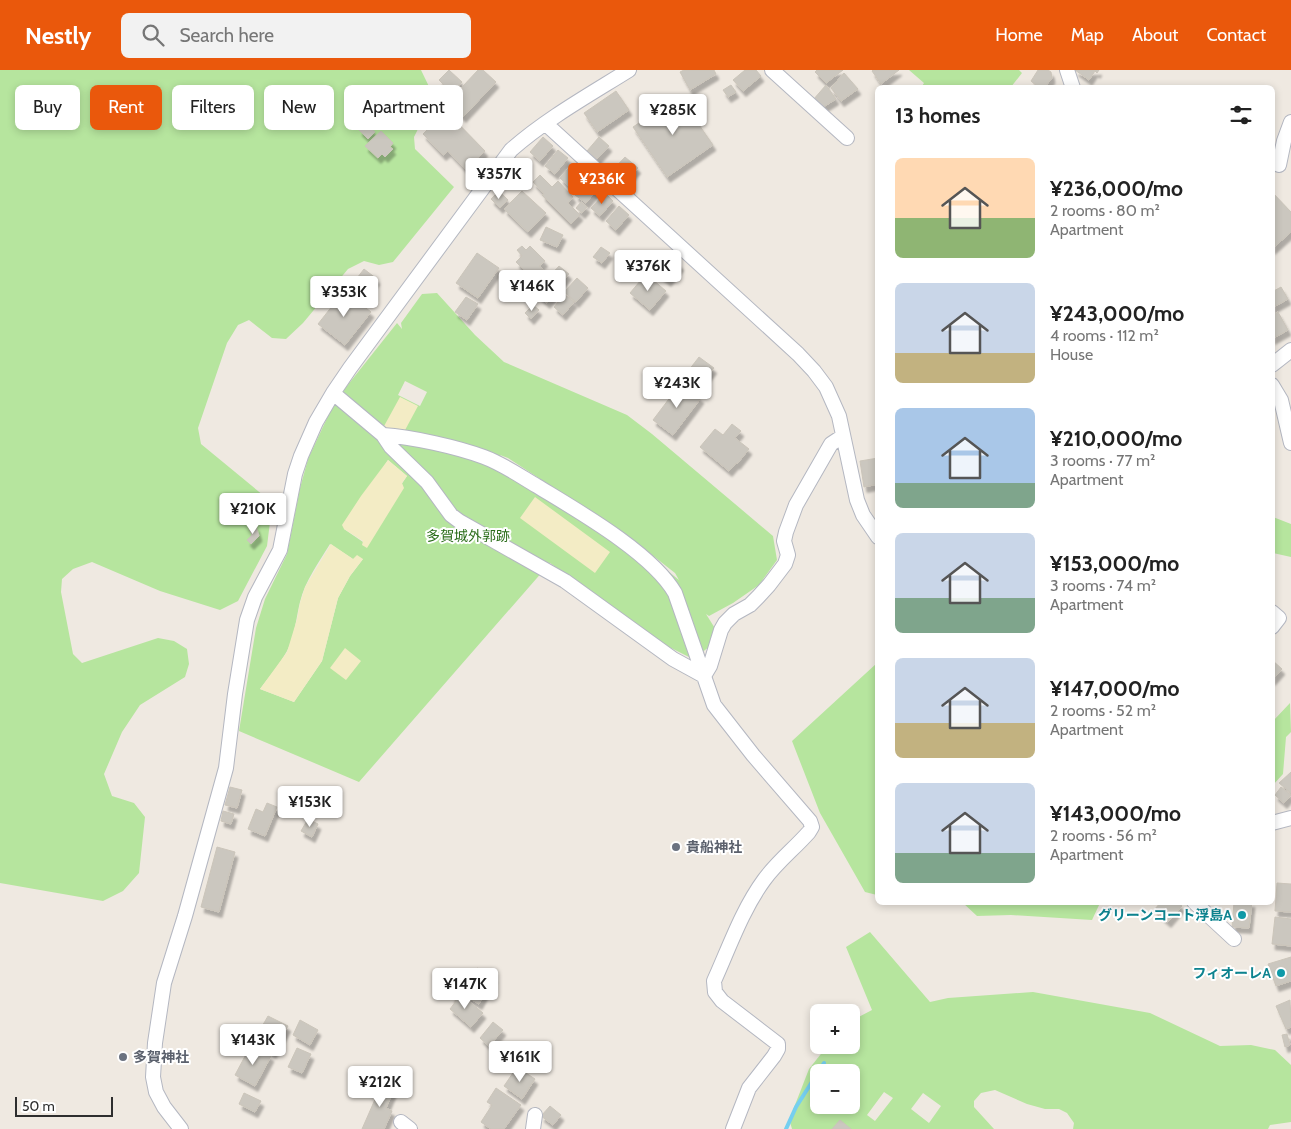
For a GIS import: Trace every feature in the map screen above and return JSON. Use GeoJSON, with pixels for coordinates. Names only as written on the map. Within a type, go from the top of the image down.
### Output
{"type":"FeatureCollection","features":[{"type":"Feature","properties":{"kind":"street"},"geometry":{"type":"LineString","coordinates":[[181,1129],[164,1107],[156,1092],[153,1077],[157,1024],[164,984],[226,768],[234,694],[247,620],[255,598],[280,550],[295,474],[301,456],[316,422],[333,393],[511,150],[523,139],[629,70]]}},
{"type":"Feature","properties":{"kind":"street"},"geometry":{"type":"LineString","coordinates":[[772,70],[847,138]]}},
{"type":"Feature","properties":{"kind":"street"},"geometry":{"type":"LineString","coordinates":[[1067,70],[1072,85]]}},
{"type":"Feature","properties":{"kind":"street"},"geometry":{"type":"LineString","coordinates":[[1279,164],[1291,122]]}},
{"type":"Feature","properties":{"kind":"street"},"geometry":{"type":"LineString","coordinates":[[546,124],[814,370],[826,388],[839,416],[857,500],[863,515],[875,533]]}},
{"type":"Feature","properties":{"kind":"street"},"geometry":{"type":"LineString","coordinates":[[1275,363],[1291,350]]}},
{"type":"Feature","properties":{"kind":"street"},"geometry":{"type":"LineString","coordinates":[[1275,390],[1281,400],[1291,443]]}},
{"type":"Feature","properties":{"kind":"street"},"geometry":{"type":"LineString","coordinates":[[333,393],[383,435],[391,447],[427,482],[451,515],[565,581],[673,659],[704,676]]}},
{"type":"Feature","properties":{"kind":"street"},"geometry":{"type":"LineString","coordinates":[[383,435],[397,436],[486,457],[554,496],[618,538],[655,567],[667,580],[675,593],[711,698],[719,714],[810,822],[812,827],[763,881],[743,918],[714,981],[715,992],[718,997],[778,1044],[778,1049],[774,1056],[749,1088],[733,1129]]}},
{"type":"Feature","properties":{"kind":"street"},"geometry":{"type":"LineString","coordinates":[[704,676],[710,666],[721,630],[725,624],[734,614],[750,606],[758,598],[785,564],[788,555],[784,541],[796,505],[831,444],[843,436]]}},
{"type":"Feature","properties":{"kind":"street"},"geometry":{"type":"LineString","coordinates":[[1275,822],[1291,818]]}},
{"type":"Feature","properties":{"kind":"street"},"geometry":{"type":"LineString","coordinates":[[1197,905],[1234,939]]}},
{"type":"Feature","properties":{"kind":"green space"},"geometry":{"type":"Polygon","coordinates":[[[0,70],[421,70],[428,85],[344,85],[344,130],[418,130],[414,137],[415,149],[454,187],[393,262],[379,265],[364,261],[348,269],[303,323],[286,339],[272,338],[249,320],[238,325],[227,343],[198,428],[201,444],[269,500],[271,514],[267,546],[238,601],[220,610],[160,591],[92,562],[73,569],[62,579],[61,592],[73,654],[82,663],[158,638],[174,641],[187,649],[189,664],[185,677],[140,705],[122,732],[104,774],[112,796],[134,803],[145,817],[139,873],[123,891],[103,901],[0,883],[0,70]]]}},
{"type":"Feature","properties":{"kind":"green space"},"geometry":{"type":"Polygon","coordinates":[[[909,70],[1019,70],[1022,73],[1013,85],[923,85],[924,83],[909,70]]]}},
{"type":"Feature","properties":{"kind":"green space","name":"多賀城外郭跡"},"geometry":{"type":"Polygon","coordinates":[[[437,293],[475,335],[504,362],[627,415],[773,536],[777,560],[759,585],[733,603],[709,616],[706,614],[716,630],[709,647],[693,659],[667,646],[550,563],[359,782],[239,731],[256,628],[265,599],[287,554],[300,488],[308,459],[335,401],[397,323],[402,329],[401,323],[422,294],[437,293]],[[405,381],[398,395],[420,406],[427,392],[405,381]],[[500,455],[504,460],[621,533],[679,580],[675,573],[629,537],[508,458],[500,455]],[[388,460],[344,529],[363,542],[407,476],[388,460]],[[330,544],[302,594],[290,645],[278,666],[260,689],[294,702],[322,661],[338,598],[350,576],[363,559],[353,559],[330,544]]]}},
{"type":"Feature","properties":{"kind":"green space"},"geometry":{"type":"Polygon","coordinates":[[[1275,518],[1291,524],[1291,557],[1275,553],[1275,518]]]}},
{"type":"Feature","properties":{"kind":"green space"},"geometry":{"type":"Polygon","coordinates":[[[875,665],[875,894],[865,892],[820,813],[792,741],[875,665]]]}},
{"type":"Feature","properties":{"kind":"green space"},"geometry":{"type":"Polygon","coordinates":[[[1290,703],[1291,732],[1286,737],[1283,774],[1275,783],[1275,719],[1290,703]]]}},
{"type":"Feature","properties":{"kind":"green space"},"geometry":{"type":"Polygon","coordinates":[[[965,905],[1099,905],[1092,920],[1011,915],[977,916],[965,905]]]}},
{"type":"Feature","properties":{"kind":"green space"},"geometry":{"type":"Polygon","coordinates":[[[870,932],[930,1002],[948,998],[1033,992],[1150,1013],[1220,1046],[1251,1045],[1275,1050],[1291,1065],[1291,1122],[1270,1125],[1268,1129],[1073,1129],[1074,1123],[1067,1113],[1059,1109],[1045,1109],[1027,1104],[995,1090],[981,1093],[974,1101],[974,1107],[994,1129],[792,1129],[790,1122],[793,1110],[810,1068],[810,1114],[860,1114],[860,1064],[813,1064],[821,1054],[860,1054],[860,1016],[872,1010],[846,947],[870,932]],[[884,1092],[867,1115],[875,1121],[893,1098],[884,1092]],[[923,1093],[911,1109],[929,1123],[941,1106],[923,1093]]]}},
{"type":"Feature","properties":{"kind":"sand"},"geometry":{"type":"Polygon","coordinates":[[[400,397],[418,406],[404,432],[383,428],[400,397]]]}},
{"type":"Feature","properties":{"kind":"sand"},"geometry":{"type":"Polygon","coordinates":[[[388,460],[407,476],[402,483],[404,488],[367,548],[362,545],[363,541],[344,529],[342,525],[388,460]]]}},
{"type":"Feature","properties":{"kind":"sand"},"geometry":{"type":"Polygon","coordinates":[[[535,497],[610,552],[595,573],[520,518],[535,497]]]}},
{"type":"Feature","properties":{"kind":"sand"},"geometry":{"type":"Polygon","coordinates":[[[331,544],[353,559],[357,555],[363,559],[350,576],[338,598],[322,661],[294,702],[260,689],[287,652],[305,587],[331,544]]]}},
{"type":"Feature","properties":{"kind":"sand"},"geometry":{"type":"Polygon","coordinates":[[[345,648],[361,661],[346,680],[330,668],[345,648]]]}},
{"type":"Feature","properties":{"kind":"building"},"geometry":{"type":"Polygon","coordinates":[[[449,70],[462,82],[459,85],[444,85],[439,80],[449,70]]]}},
{"type":"Feature","properties":{"kind":"building"},"geometry":{"type":"Polygon","coordinates":[[[478,70],[483,70],[496,82],[463,117],[463,86],[478,70]]]}},
{"type":"Feature","properties":{"kind":"building"},"geometry":{"type":"Polygon","coordinates":[[[684,70],[714,70],[716,74],[690,90],[680,72],[684,70]]]}},
{"type":"Feature","properties":{"kind":"building"},"geometry":{"type":"Polygon","coordinates":[[[745,70],[756,70],[761,76],[743,91],[733,80],[745,70]]]}},
{"type":"Feature","properties":{"kind":"building"},"geometry":{"type":"Polygon","coordinates":[[[817,70],[843,70],[826,83],[815,72],[817,70]]]}},
{"type":"Feature","properties":{"kind":"building"},"geometry":{"type":"Polygon","coordinates":[[[873,70],[899,70],[881,84],[873,70]]]}},
{"type":"Feature","properties":{"kind":"building"},"geometry":{"type":"Polygon","coordinates":[[[1038,70],[1048,70],[1051,72],[1052,78],[1046,85],[1036,85],[1031,81],[1038,70]]]}},
{"type":"Feature","properties":{"kind":"building"},"geometry":{"type":"Polygon","coordinates":[[[1075,70],[1099,70],[1097,73],[1095,71],[1089,80],[1075,70]]]}},
{"type":"Feature","properties":{"kind":"building"},"geometry":{"type":"Polygon","coordinates":[[[844,73],[858,89],[841,101],[831,88],[844,73]]]}},
{"type":"Feature","properties":{"kind":"building"},"geometry":{"type":"Polygon","coordinates":[[[731,85],[736,92],[728,97],[723,90],[731,85]]]}},
{"type":"Feature","properties":{"kind":"building"},"geometry":{"type":"Polygon","coordinates":[[[826,85],[836,99],[820,109],[813,100],[826,85]]]}},
{"type":"Feature","properties":{"kind":"building"},"geometry":{"type":"Polygon","coordinates":[[[616,91],[629,110],[597,132],[584,113],[616,91]]]}},
{"type":"Feature","properties":{"kind":"building"},"geometry":{"type":"Polygon","coordinates":[[[679,96],[713,145],[667,177],[633,127],[679,96]]]}},
{"type":"Feature","properties":{"kind":"building"},"geometry":{"type":"Polygon","coordinates":[[[463,128],[485,151],[466,170],[448,151],[443,155],[423,134],[427,130],[463,130],[463,128]]]}},
{"type":"Feature","properties":{"kind":"building"},"geometry":{"type":"Polygon","coordinates":[[[359,130],[373,130],[375,132],[368,139],[359,130]]]}},
{"type":"Feature","properties":{"kind":"building"},"geometry":{"type":"Polygon","coordinates":[[[381,131],[393,143],[390,147],[393,149],[385,157],[382,154],[378,158],[365,146],[381,131]]]}},
{"type":"Feature","properties":{"kind":"building"},"geometry":{"type":"Polygon","coordinates":[[[543,137],[553,146],[540,161],[530,152],[543,137]]]}},
{"type":"Feature","properties":{"kind":"building"},"geometry":{"type":"Polygon","coordinates":[[[599,137],[609,146],[597,159],[587,151],[599,137]]]}},
{"type":"Feature","properties":{"kind":"building"},"geometry":{"type":"Polygon","coordinates":[[[558,150],[568,158],[555,174],[545,166],[558,150]]]}},
{"type":"Feature","properties":{"kind":"building"},"geometry":{"type":"Polygon","coordinates":[[[625,157],[638,168],[623,184],[610,173],[625,157]]]}},
{"type":"Feature","properties":{"kind":"building"},"geometry":{"type":"Polygon","coordinates":[[[573,163],[584,172],[571,188],[560,178],[573,163]]]}},
{"type":"Feature","properties":{"kind":"building"},"geometry":{"type":"Polygon","coordinates":[[[540,175],[552,187],[558,181],[573,197],[568,203],[580,215],[571,224],[542,195],[544,194],[533,182],[540,175]]]}},
{"type":"Feature","properties":{"kind":"building"},"geometry":{"type":"Polygon","coordinates":[[[588,179],[598,188],[586,203],[575,195],[588,179]]]}},
{"type":"Feature","properties":{"kind":"building"},"geometry":{"type":"Polygon","coordinates":[[[499,191],[508,200],[500,208],[491,199],[499,191]]]}},
{"type":"Feature","properties":{"kind":"building"},"geometry":{"type":"Polygon","coordinates":[[[522,191],[546,213],[528,232],[504,209],[522,191]]]}},
{"type":"Feature","properties":{"kind":"building"},"geometry":{"type":"Polygon","coordinates":[[[605,193],[613,201],[600,216],[591,208],[605,193]]]}},
{"type":"Feature","properties":{"kind":"building"},"geometry":{"type":"Polygon","coordinates":[[[1275,195],[1291,212],[1291,232],[1275,246],[1275,195]]]}},
{"type":"Feature","properties":{"kind":"building"},"geometry":{"type":"Polygon","coordinates":[[[581,202],[587,207],[582,213],[576,208],[581,202]]]}},
{"type":"Feature","properties":{"kind":"building"},"geometry":{"type":"Polygon","coordinates":[[[619,206],[629,215],[616,230],[606,221],[619,206]]]}},
{"type":"Feature","properties":{"kind":"building"},"geometry":{"type":"Polygon","coordinates":[[[546,227],[563,235],[557,247],[540,240],[546,227]]]}},
{"type":"Feature","properties":{"kind":"building"},"geometry":{"type":"Polygon","coordinates":[[[522,246],[526,250],[530,246],[545,261],[539,266],[546,272],[536,282],[516,262],[522,256],[517,250],[522,246]]]}},
{"type":"Feature","properties":{"kind":"building"},"geometry":{"type":"Polygon","coordinates":[[[601,247],[610,253],[602,263],[593,257],[601,247]]]}},
{"type":"Feature","properties":{"kind":"building"},"geometry":{"type":"Polygon","coordinates":[[[664,251],[681,265],[668,281],[651,268],[664,251]]]}},
{"type":"Feature","properties":{"kind":"building"},"geometry":{"type":"Polygon","coordinates":[[[477,253],[499,268],[478,298],[456,283],[477,253]]]}},
{"type":"Feature","properties":{"kind":"building"},"geometry":{"type":"Polygon","coordinates":[[[630,257],[638,264],[630,273],[622,266],[630,257]]]}},
{"type":"Feature","properties":{"kind":"building"},"geometry":{"type":"Polygon","coordinates":[[[559,266],[569,274],[558,287],[547,279],[559,266]]]}},
{"type":"Feature","properties":{"kind":"building"},"geometry":{"type":"Polygon","coordinates":[[[364,269],[377,279],[367,292],[354,282],[364,269]]]}},
{"type":"Feature","properties":{"kind":"building"},"geometry":{"type":"Polygon","coordinates":[[[646,274],[666,291],[650,310],[630,293],[646,274]]]}},
{"type":"Feature","properties":{"kind":"building"},"geometry":{"type":"Polygon","coordinates":[[[577,278],[588,288],[576,302],[564,292],[577,278]]]}},
{"type":"Feature","properties":{"kind":"building"},"geometry":{"type":"Polygon","coordinates":[[[545,280],[558,291],[547,303],[534,292],[545,280]]]}},
{"type":"Feature","properties":{"kind":"building"},"geometry":{"type":"Polygon","coordinates":[[[1281,287],[1288,299],[1275,306],[1275,290],[1281,287]]]}},
{"type":"Feature","properties":{"kind":"building"},"geometry":{"type":"Polygon","coordinates":[[[344,291],[371,312],[345,345],[318,324],[344,291]]]}},
{"type":"Feature","properties":{"kind":"building"},"geometry":{"type":"Polygon","coordinates":[[[564,294],[574,302],[563,315],[554,307],[564,294]]]}},
{"type":"Feature","properties":{"kind":"building"},"geometry":{"type":"Polygon","coordinates":[[[466,297],[478,304],[467,320],[455,312],[466,297]]]}},
{"type":"Feature","properties":{"kind":"building"},"geometry":{"type":"Polygon","coordinates":[[[533,305],[539,310],[531,319],[525,313],[533,305]]]}},
{"type":"Feature","properties":{"kind":"building"},"geometry":{"type":"Polygon","coordinates":[[[1278,312],[1288,330],[1275,337],[1275,314],[1278,312]]]}},
{"type":"Feature","properties":{"kind":"building"},"geometry":{"type":"Polygon","coordinates":[[[699,357],[714,368],[696,390],[682,379],[699,357]]]}},
{"type":"Feature","properties":{"kind":"building"},"geometry":{"type":"Polygon","coordinates":[[[681,383],[701,398],[673,435],[653,420],[681,383]]]}},
{"type":"Feature","properties":{"kind":"building"},"geometry":{"type":"Polygon","coordinates":[[[732,424],[741,431],[735,438],[749,449],[729,471],[700,447],[715,429],[723,435],[732,424]]]}},
{"type":"Feature","properties":{"kind":"building"},"geometry":{"type":"Polygon","coordinates":[[[875,458],[875,485],[864,487],[860,461],[875,458]]]}},
{"type":"Feature","properties":{"kind":"building"},"geometry":{"type":"Polygon","coordinates":[[[256,526],[259,536],[251,544],[247,540],[252,535],[249,528],[256,526]]]}},
{"type":"Feature","properties":{"kind":"building"},"geometry":{"type":"Polygon","coordinates":[[[1275,663],[1282,669],[1275,677],[1275,663]]]}},
{"type":"Feature","properties":{"kind":"building"},"geometry":{"type":"Polygon","coordinates":[[[1291,772],[1291,793],[1279,783],[1291,772]]]}},
{"type":"Feature","properties":{"kind":"building"},"geometry":{"type":"Polygon","coordinates":[[[230,787],[242,790],[237,808],[225,805],[230,787]]]}},
{"type":"Feature","properties":{"kind":"building"},"geometry":{"type":"Polygon","coordinates":[[[1281,787],[1291,795],[1284,803],[1275,795],[1281,787]]]}},
{"type":"Feature","properties":{"kind":"building"},"geometry":{"type":"Polygon","coordinates":[[[267,803],[277,807],[265,836],[248,829],[256,809],[263,812],[267,803]]]}},
{"type":"Feature","properties":{"kind":"building"},"geometry":{"type":"Polygon","coordinates":[[[223,811],[234,814],[231,824],[221,821],[223,811]]]}},
{"type":"Feature","properties":{"kind":"building"},"geometry":{"type":"Polygon","coordinates":[[[308,819],[318,824],[312,837],[301,831],[308,819]]]}},
{"type":"Feature","properties":{"kind":"building"},"geometry":{"type":"Polygon","coordinates":[[[217,847],[235,852],[219,912],[201,907],[217,847]]]}},
{"type":"Feature","properties":{"kind":"building"},"geometry":{"type":"Polygon","coordinates":[[[1277,883],[1291,884],[1291,912],[1275,911],[1277,883]]]}},
{"type":"Feature","properties":{"kind":"building"},"geometry":{"type":"Polygon","coordinates":[[[1158,905],[1182,906],[1168,922],[1154,910],[1158,905]]]}},
{"type":"Feature","properties":{"kind":"building","name":"グリーンコート浮島A"},"geometry":{"type":"Polygon","coordinates":[[[1234,905],[1252,905],[1249,928],[1232,927],[1234,905]]]}},
{"type":"Feature","properties":{"kind":"building"},"geometry":{"type":"Polygon","coordinates":[[[1275,917],[1291,919],[1291,946],[1272,944],[1275,917]]]}},
{"type":"Feature","properties":{"kind":"building","name":"フィオーレA"},"geometry":{"type":"Polygon","coordinates":[[[1291,957],[1291,981],[1276,986],[1268,964],[1291,957]]]}},
{"type":"Feature","properties":{"kind":"building"},"geometry":{"type":"Polygon","coordinates":[[[477,968],[494,977],[479,1004],[462,994],[477,968]]]}},
{"type":"Feature","properties":{"kind":"building"},"geometry":{"type":"Polygon","coordinates":[[[444,974],[453,977],[448,990],[439,986],[444,974]]]}},
{"type":"Feature","properties":{"kind":"building"},"geometry":{"type":"Polygon","coordinates":[[[457,991],[483,1013],[471,1027],[450,1009],[456,1001],[451,997],[457,991]]]}},
{"type":"Feature","properties":{"kind":"building"},"geometry":{"type":"Polygon","coordinates":[[[1290,1000],[1291,1027],[1286,1029],[1276,1006],[1290,1000]]]}},
{"type":"Feature","properties":{"kind":"building"},"geometry":{"type":"Polygon","coordinates":[[[268,1016],[288,1026],[273,1053],[253,1042],[268,1016]]]}},
{"type":"Feature","properties":{"kind":"building"},"geometry":{"type":"Polygon","coordinates":[[[300,1020],[318,1030],[310,1045],[293,1035],[300,1020]]]}},
{"type":"Feature","properties":{"kind":"building"},"geometry":{"type":"Polygon","coordinates":[[[493,1022],[503,1030],[489,1046],[480,1038],[493,1022]]]}},
{"type":"Feature","properties":{"kind":"building"},"geometry":{"type":"Polygon","coordinates":[[[1287,1034],[1290,1045],[1285,1047],[1282,1035],[1287,1034]]]}},
{"type":"Feature","properties":{"kind":"building"},"geometry":{"type":"Polygon","coordinates":[[[251,1045],[271,1056],[255,1086],[235,1075],[251,1045]]]}},
{"type":"Feature","properties":{"kind":"building"},"geometry":{"type":"Polygon","coordinates":[[[297,1048],[311,1054],[302,1073],[288,1067],[297,1048]]]}},
{"type":"Feature","properties":{"kind":"building"},"geometry":{"type":"Polygon","coordinates":[[[517,1067],[535,1079],[522,1099],[504,1086],[517,1067]]]}},
{"type":"Feature","properties":{"kind":"building"},"geometry":{"type":"Polygon","coordinates":[[[384,1079],[396,1085],[386,1108],[392,1111],[384,1129],[362,1129],[384,1079]]]}},
{"type":"Feature","properties":{"kind":"building"},"geometry":{"type":"Polygon","coordinates":[[[496,1088],[521,1105],[504,1129],[491,1129],[481,1122],[492,1105],[487,1102],[496,1088]]]}},
{"type":"Feature","properties":{"kind":"building"},"geometry":{"type":"Polygon","coordinates":[[[244,1093],[261,1101],[255,1112],[239,1104],[244,1093]]]}},
{"type":"Feature","properties":{"kind":"building"},"geometry":{"type":"Polygon","coordinates":[[[550,1106],[561,1115],[553,1125],[541,1116],[550,1106]]]}},
{"type":"Feature","properties":{"kind":"building"},"geometry":{"type":"Polygon","coordinates":[[[840,1120],[851,1129],[832,1129],[840,1120]]]}},
{"type":"Feature","properties":{"kind":"waterway"},"geometry":{"type":"LineString","coordinates":[[786,1129],[796,1107],[824,1063]]}},
{"type":"Feature","properties":{"kind":"place","name":"貴船神社"},"geometry":{"type":"Point","coordinates":[676,847]}},
{"type":"Feature","properties":{"kind":"place","name":"グリーンコート浮島A"},"geometry":{"type":"Point","coordinates":[1242,915]}},
{"type":"Feature","properties":{"kind":"place","name":"フィオーレA"},"geometry":{"type":"Point","coordinates":[1281,973]}},
{"type":"Feature","properties":{"kind":"place","name":"多賀神社"},"geometry":{"type":"Point","coordinates":[123,1057]}}]}
